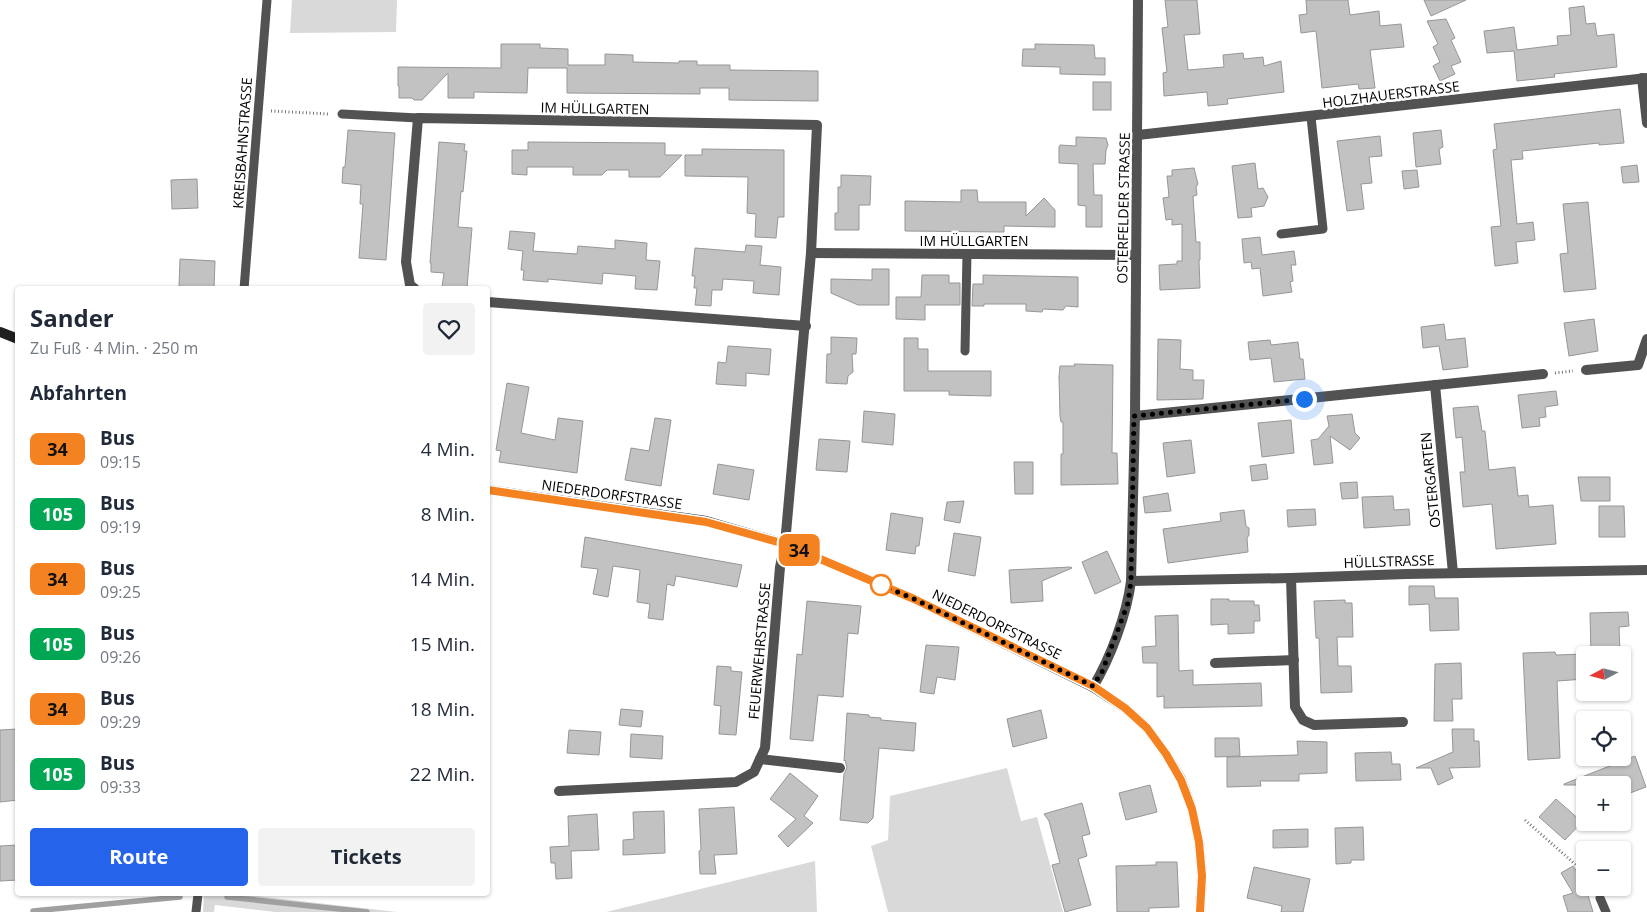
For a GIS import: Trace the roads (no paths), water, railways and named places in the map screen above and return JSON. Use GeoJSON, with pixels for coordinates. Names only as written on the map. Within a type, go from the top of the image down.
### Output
{"type":"FeatureCollection","features":[{"type":"Feature","properties":{"kind":"main road"},"geometry":{"type":"LineString","coordinates":[[0,332],[15,338]]}},
{"type":"Feature","properties":{"kind":"main road","name":"NIEDERDORFSTRASSE"},"geometry":{"type":"LineString","coordinates":[[490,490],[706,522],[785,544],[914,599],[1093,686],[1125,708],[1147,728],[1166,754],[1181,780],[1192,809],[1199,842],[1202,876],[1200,912]]}},
{"type":"Feature","properties":{"kind":"street","name":"OSTERFELDER STRASSE"},"geometry":{"type":"LineString","coordinates":[[1093,686],[1102,672],[1128,603],[1131,581],[1138,135],[1138,0]]}},
{"type":"Feature","properties":{"kind":"street","name":"HOLZHAUERSTRASSE"},"geometry":{"type":"LineString","coordinates":[[1138,135],[1645,78]]}},
{"type":"Feature","properties":{"kind":"street"},"geometry":{"type":"LineString","coordinates":[[1645,78],[1647,123]]}},
{"type":"Feature","properties":{"kind":"street"},"geometry":{"type":"LineString","coordinates":[[411,286],[406,262],[418,118]]}},
{"type":"Feature","properties":{"kind":"street","name":"IM HÜLLGARTEN"},"geometry":{"type":"LineString","coordinates":[[418,118],[817,125],[806,326],[785,544]]}},
{"type":"Feature","properties":{"kind":"street","name":"IM HÜLLGARTEN"},"geometry":{"type":"LineString","coordinates":[[811,253],[1136,254]]}},
{"type":"Feature","properties":{"kind":"street"},"geometry":{"type":"LineString","coordinates":[[490,302],[806,326]]}},
{"type":"Feature","properties":{"kind":"street"},"geometry":{"type":"LineString","coordinates":[[1586,370],[1638,365],[1647,339]]}},
{"type":"Feature","properties":{"kind":"street"},"geometry":{"type":"LineString","coordinates":[[1134,416],[1543,374]]}},
{"type":"Feature","properties":{"kind":"street","name":"OSTERGARTEN"},"geometry":{"type":"LineString","coordinates":[[1435,385],[1453,573]]}},
{"type":"Feature","properties":{"kind":"street","name":"FEUERWEHRSTRASSE"},"geometry":{"type":"LineString","coordinates":[[559,791],[736,782],[754,772],[765,748],[780,567],[785,544]]}},
{"type":"Feature","properties":{"kind":"street","name":"HÜLLSTRASSE"},"geometry":{"type":"LineString","coordinates":[[1131,581],[1647,570]]}},
{"type":"Feature","properties":{"kind":"street"},"geometry":{"type":"LineString","coordinates":[[1291,578],[1295,707],[1303,720],[1314,725],[1404,722]]}},
{"type":"Feature","properties":{"kind":"street"},"geometry":{"type":"LineString","coordinates":[[1215,663],[1294,660]]}},
{"type":"Feature","properties":{"kind":"street"},"geometry":{"type":"LineString","coordinates":[[760,759],[840,768]]}},
{"type":"Feature","properties":{"kind":"lane","name":"KREISBAHNSTRASSE"},"geometry":{"type":"LineString","coordinates":[[244,286],[267,0]]}},
{"type":"Feature","properties":{"kind":"lane"},"geometry":{"type":"LineString","coordinates":[[342,114],[418,118]]}},
{"type":"Feature","properties":{"kind":"lane"},"geometry":{"type":"LineString","coordinates":[[1281,234],[1323,228],[1311,117]]}},
{"type":"Feature","properties":{"kind":"lane"},"geometry":{"type":"LineString","coordinates":[[965,351],[967,254]]}},
{"type":"Feature","properties":{"kind":"lane"},"geometry":{"type":"LineString","coordinates":[[196,912],[198,896]]}},
{"type":"Feature","properties":{"kind":"lane"},"geometry":{"type":"LineString","coordinates":[[1600,898],[1606,912]]}},
{"type":"Feature","properties":{"kind":"waterway"},"geometry":{"type":"LineString","coordinates":[[33,911],[180,897]]}},
{"type":"Feature","properties":{"kind":"waterway"},"geometry":{"type":"LineString","coordinates":[[227,897],[367,912]]}}]}
